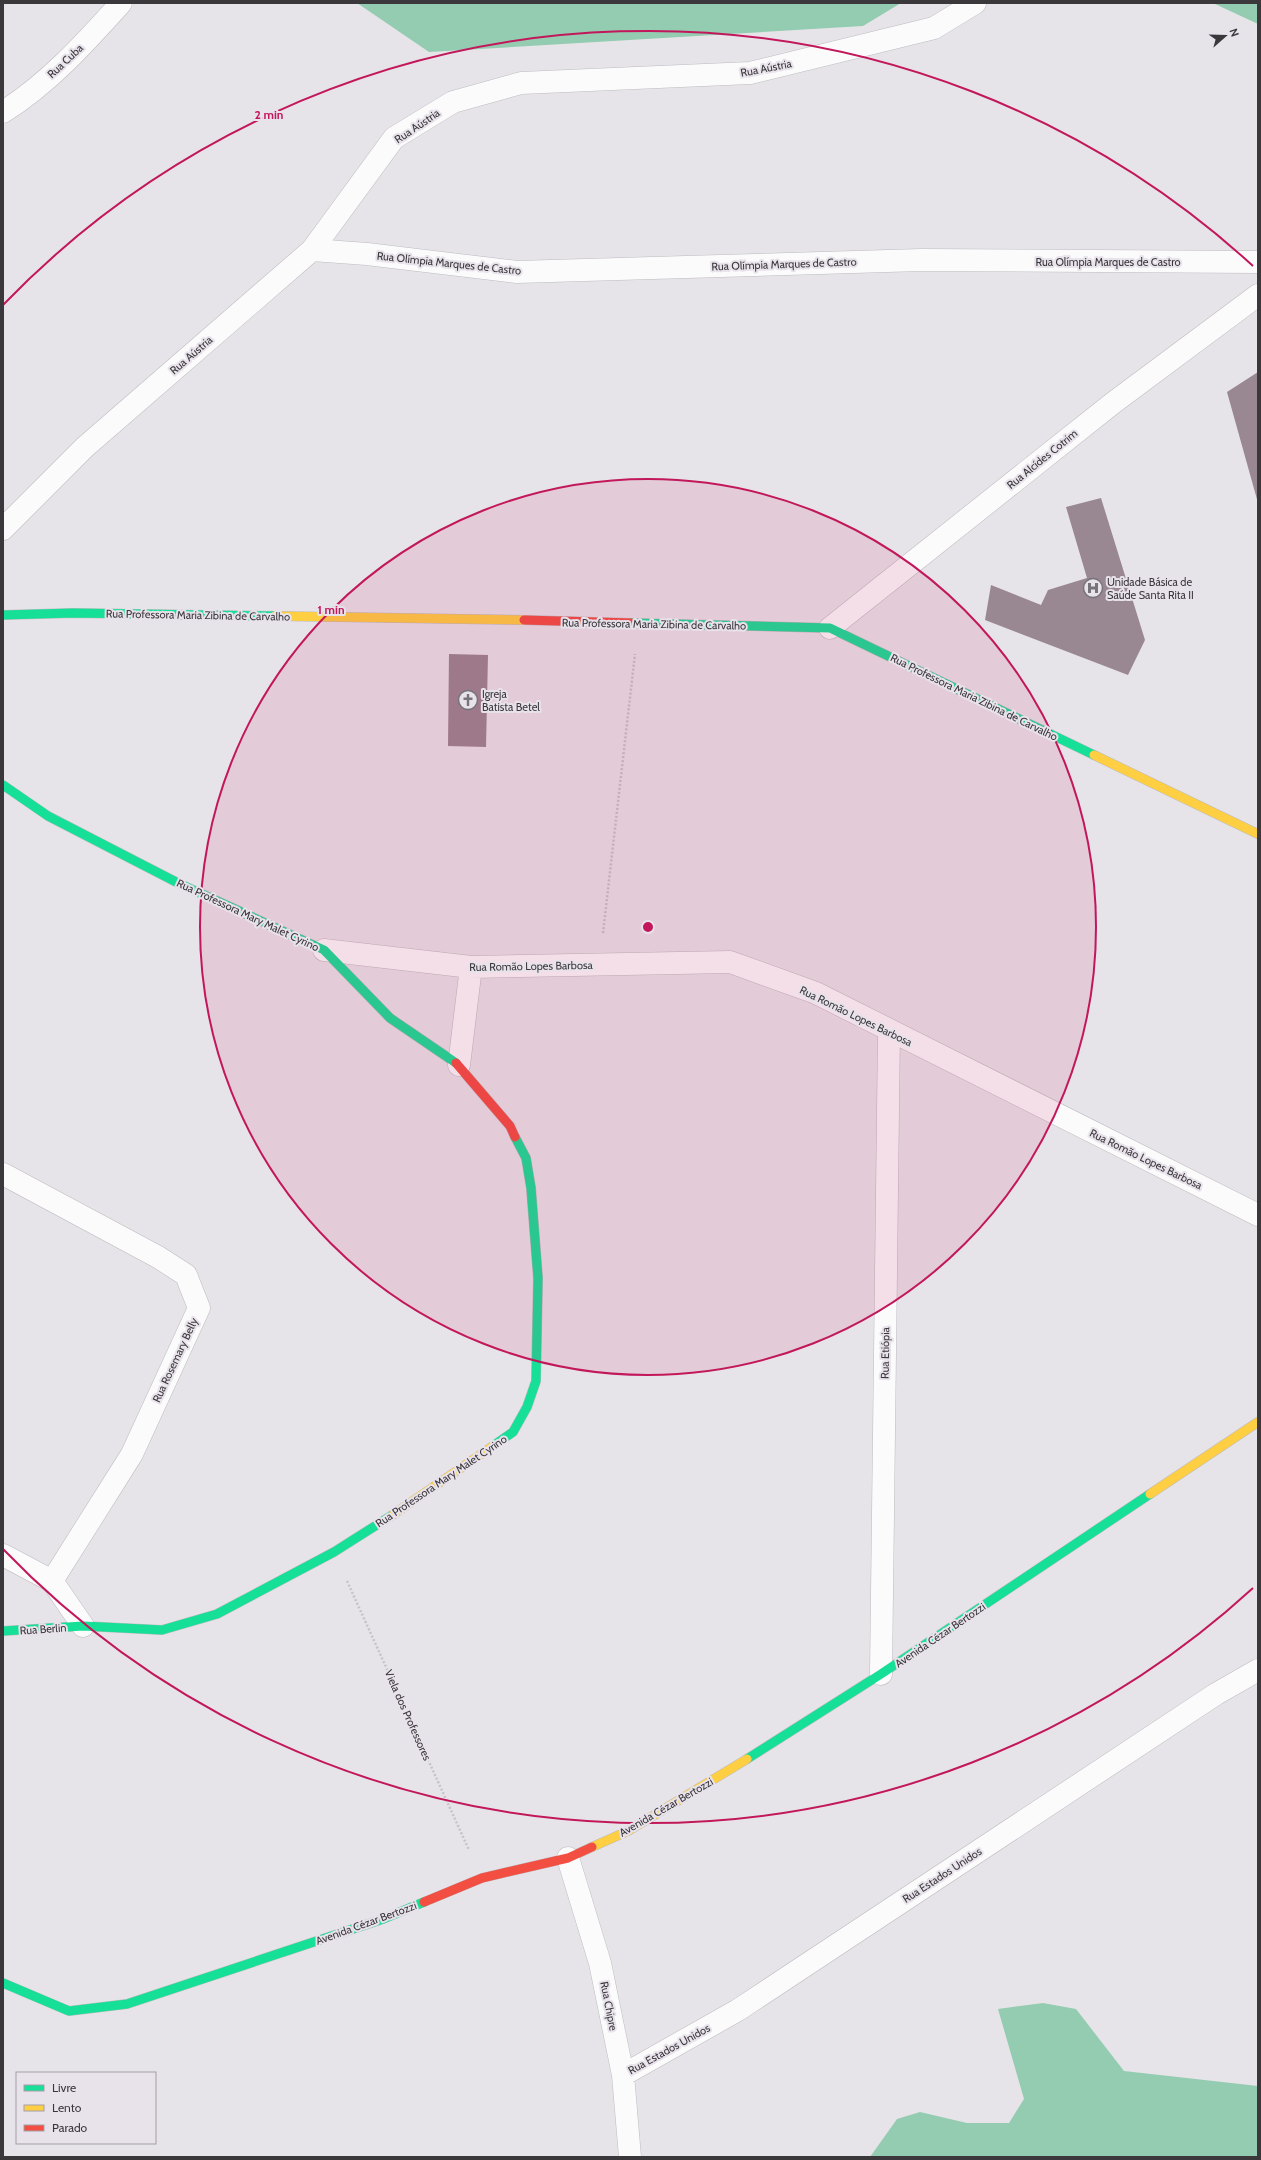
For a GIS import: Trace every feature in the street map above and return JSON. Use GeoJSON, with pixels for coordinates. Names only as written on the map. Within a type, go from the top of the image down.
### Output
{"type":"FeatureCollection","features":[{"type":"Feature","properties":{"kind":"street","name":"Rua Cuba"},"geometry":{"type":"LineString","coordinates":[[3,112],[26,98],[93,34],[121,3]]}},
{"type":"Feature","properties":{"kind":"street","name":"Rua Aústria"},"geometry":{"type":"LineString","coordinates":[[3,529],[85,447],[312,250],[394,138],[453,102],[521,83],[750,74],[934,28],[974,3]]}},
{"type":"Feature","properties":{"kind":"street","name":"Rua Olímpia Marques de Castro"},"geometry":{"type":"LineString","coordinates":[[312,250],[367,254],[517,272],[921,260],[1258,262]]}},
{"type":"Feature","properties":{"kind":"street","name":"Rua Alcídes Cotrim"},"geometry":{"type":"LineString","coordinates":[[830,628],[1113,402],[1258,295]]}},
{"type":"Feature","properties":{"kind":"street","name":"Rua Professora Maria Zibina de Carvalho"},"geometry":{"type":"LineString","coordinates":[[3,615],[73,613],[442,618],[830,628],[1258,834]]}},
{"type":"Feature","properties":{"kind":"street","name":"Rua Professora Mary Malet Cyrino"},"geometry":{"type":"LineString","coordinates":[[3,785],[48,816],[178,883],[324,950],[390,1018],[459,1065],[510,1126],[526,1158],[531,1188],[538,1278],[536,1380],[527,1407],[513,1432],[407,1506],[334,1552],[217,1614],[162,1630],[83,1626]]}},
{"type":"Feature","properties":{"kind":"street","name":"Rua Romão Lopes Barbosa"},"geometry":{"type":"LineString","coordinates":[[324,950],[471,967],[730,962],[816,993],[1258,1215]]}},
{"type":"Feature","properties":{"kind":"street"},"geometry":{"type":"LineString","coordinates":[[459,1065],[471,967]]}},
{"type":"Feature","properties":{"kind":"street","name":"Rua Etiópia"},"geometry":{"type":"LineString","coordinates":[[881,1674],[889,1031]]}},
{"type":"Feature","properties":{"kind":"street","name":"Rua Rosemary Belly"},"geometry":{"type":"LineString","coordinates":[[3,1174],[158,1257],[186,1275],[199,1308],[132,1454],[52,1581]]}},
{"type":"Feature","properties":{"kind":"street","name":"Avenida Cézar Bertozzi"},"geometry":{"type":"LineString","coordinates":[[3,1983],[69,2011],[126,2004],[383,1919],[482,1878],[568,1858],[628,1831],[769,1746],[881,1674],[1258,1422]]}},
{"type":"Feature","properties":{"kind":"street"},"geometry":{"type":"LineString","coordinates":[[3,1555],[52,1581],[83,1626]]}},
{"type":"Feature","properties":{"kind":"street","name":"Rua Berlin"},"geometry":{"type":"LineString","coordinates":[[3,1631],[83,1626]]}},
{"type":"Feature","properties":{"kind":"street","name":"Rua Estados Unidos"},"geometry":{"type":"LineString","coordinates":[[623,2075],[738,2010],[1216,1694],[1258,1670]]}},
{"type":"Feature","properties":{"kind":"street","name":"Rua Chipre"},"geometry":{"type":"LineString","coordinates":[[568,1858],[600,1963],[623,2075],[630,2157]]}},
{"type":"Feature","properties":{"kind":"path"},"geometry":{"type":"LineString","coordinates":[[599,965],[639,624]]}},
{"type":"Feature","properties":{"kind":"path","name":"Viela dos Professores"},"geometry":{"type":"LineString","coordinates":[[334,1552],[482,1878]]}},
{"type":"Feature","properties":{"kind":"green space"},"geometry":{"type":"Polygon","coordinates":[[[357,3],[901,3],[863,26],[429,52],[357,3]]]}},
{"type":"Feature","properties":{"kind":"green space"},"geometry":{"type":"Polygon","coordinates":[[[1214,3],[1258,3],[1258,24],[1215,4],[1214,3]]]}},
{"type":"Feature","properties":{"kind":"green space"},"geometry":{"type":"Polygon","coordinates":[[[1043,2003],[1076,2009],[1124,2071],[1258,2086],[1258,2157],[870,2157],[897,2119],[920,2112],[967,2123],[1009,2123],[1024,2099],[998,2009],[1043,2003]]]}},
{"type":"Feature","properties":{"kind":"building"},"geometry":{"type":"Polygon","coordinates":[[[1258,372],[1258,503],[1227,392],[1258,372]]]}},
{"type":"Feature","properties":{"kind":"building","name":"Unidade Básica de Saúde Santa Rita II"},"geometry":{"type":"Polygon","coordinates":[[[1101,498],[1145,640],[1128,675],[985,620],[991,585],[1041,605],[1048,590],[1087,578],[1066,507],[1101,498]]]}},
{"type":"Feature","properties":{"kind":"building","name":"Igreja Batista Betel"},"geometry":{"type":"Polygon","coordinates":[[[449,654],[488,655],[486,747],[448,746],[449,654]]]}},
{"type":"Feature","properties":{"kind":"traffic: fast"},"geometry":{"type":"LineString","coordinates":[[3,615],[73,613],[275,616]]}},
{"type":"Feature","properties":{"kind":"traffic: fast"},"geometry":{"type":"LineString","coordinates":[[631,623],[830,628],[1094,755]]}},
{"type":"Feature","properties":{"kind":"traffic: fast"},"geometry":{"type":"LineString","coordinates":[[3,785],[48,816],[178,883],[324,950],[390,1018],[456,1063]]}},
{"type":"Feature","properties":{"kind":"traffic: fast"},"geometry":{"type":"LineString","coordinates":[[493,1446],[513,1432],[527,1407],[536,1381],[538,1278],[531,1188],[526,1158],[515,1137]]}},
{"type":"Feature","properties":{"kind":"traffic: fast"},"geometry":{"type":"LineString","coordinates":[[747,1759],[881,1674],[1150,1494]]}},
{"type":"Feature","properties":{"kind":"traffic: fast"},"geometry":{"type":"LineString","coordinates":[[3,1631],[83,1626],[162,1630],[217,1614],[334,1552],[394,1514]]}},
{"type":"Feature","properties":{"kind":"traffic: fast"},"geometry":{"type":"LineString","coordinates":[[3,1983],[69,2011],[127,2004],[383,1919],[424,1902]]}},
{"type":"Feature","properties":{"kind":"traffic: slow"},"geometry":{"type":"LineString","coordinates":[[275,616],[524,620]]}},
{"type":"Feature","properties":{"kind":"traffic: slow"},"geometry":{"type":"LineString","coordinates":[[1094,755],[1258,834]]}},
{"type":"Feature","properties":{"kind":"traffic: slow"},"geometry":{"type":"LineString","coordinates":[[1150,1494],[1258,1422]]}},
{"type":"Feature","properties":{"kind":"traffic: slow"},"geometry":{"type":"LineString","coordinates":[[394,1514],[493,1446]]}},
{"type":"Feature","properties":{"kind":"traffic: slow"},"geometry":{"type":"LineString","coordinates":[[592,1847],[628,1831],[747,1759]]}},
{"type":"Feature","properties":{"kind":"traffic: jam"},"geometry":{"type":"LineString","coordinates":[[524,620],[631,623]]}},
{"type":"Feature","properties":{"kind":"traffic: jam"},"geometry":{"type":"LineString","coordinates":[[456,1063],[510,1126],[515,1137]]}},
{"type":"Feature","properties":{"kind":"traffic: jam"},"geometry":{"type":"LineString","coordinates":[[424,1902],[482,1878],[568,1858],[592,1847]]}},
{"type":"Feature","properties":{"kind":"place","name":"Unidade Básica de Saúde Santa Rita II"},"geometry":{"type":"Point","coordinates":[1093,588]}},
{"type":"Feature","properties":{"kind":"place","name":"Igreja Batista Betel"},"geometry":{"type":"Point","coordinates":[468,700]}}]}
